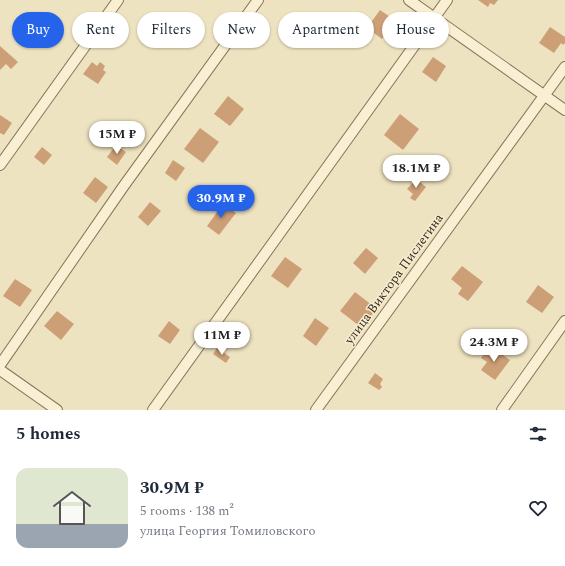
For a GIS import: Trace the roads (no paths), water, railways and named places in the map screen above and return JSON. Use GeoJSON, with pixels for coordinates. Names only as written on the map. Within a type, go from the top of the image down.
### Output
{"type":"FeatureCollection","features":[{"type":"Feature","properties":{"kind":"street"},"geometry":{"type":"LineString","coordinates":[[0,165],[118,0]]}},
{"type":"Feature","properties":{"kind":"street"},"geometry":{"type":"LineString","coordinates":[[0,365],[123,187],[258,0]]}},
{"type":"Feature","properties":{"kind":"street"},"geometry":{"type":"LineString","coordinates":[[409,0],[426,12]]}},
{"type":"Feature","properties":{"kind":"street"},"geometry":{"type":"LineString","coordinates":[[438,12],[447,0]]}},
{"type":"Feature","properties":{"kind":"street"},"geometry":{"type":"LineString","coordinates":[[449,28],[565,110]]}},
{"type":"Feature","properties":{"kind":"street"},"geometry":{"type":"LineString","coordinates":[[153,410],[412,48]]}},
{"type":"Feature","properties":{"kind":"street","name":"улица Виктора Пислегина"},"geometry":{"type":"LineString","coordinates":[[316,410],[565,67]]}},
{"type":"Feature","properties":{"kind":"street"},"geometry":{"type":"LineString","coordinates":[[502,410],[565,321]]}},
{"type":"Feature","properties":{"kind":"street"},"geometry":{"type":"LineString","coordinates":[[0,370],[58,410]]}}]}
